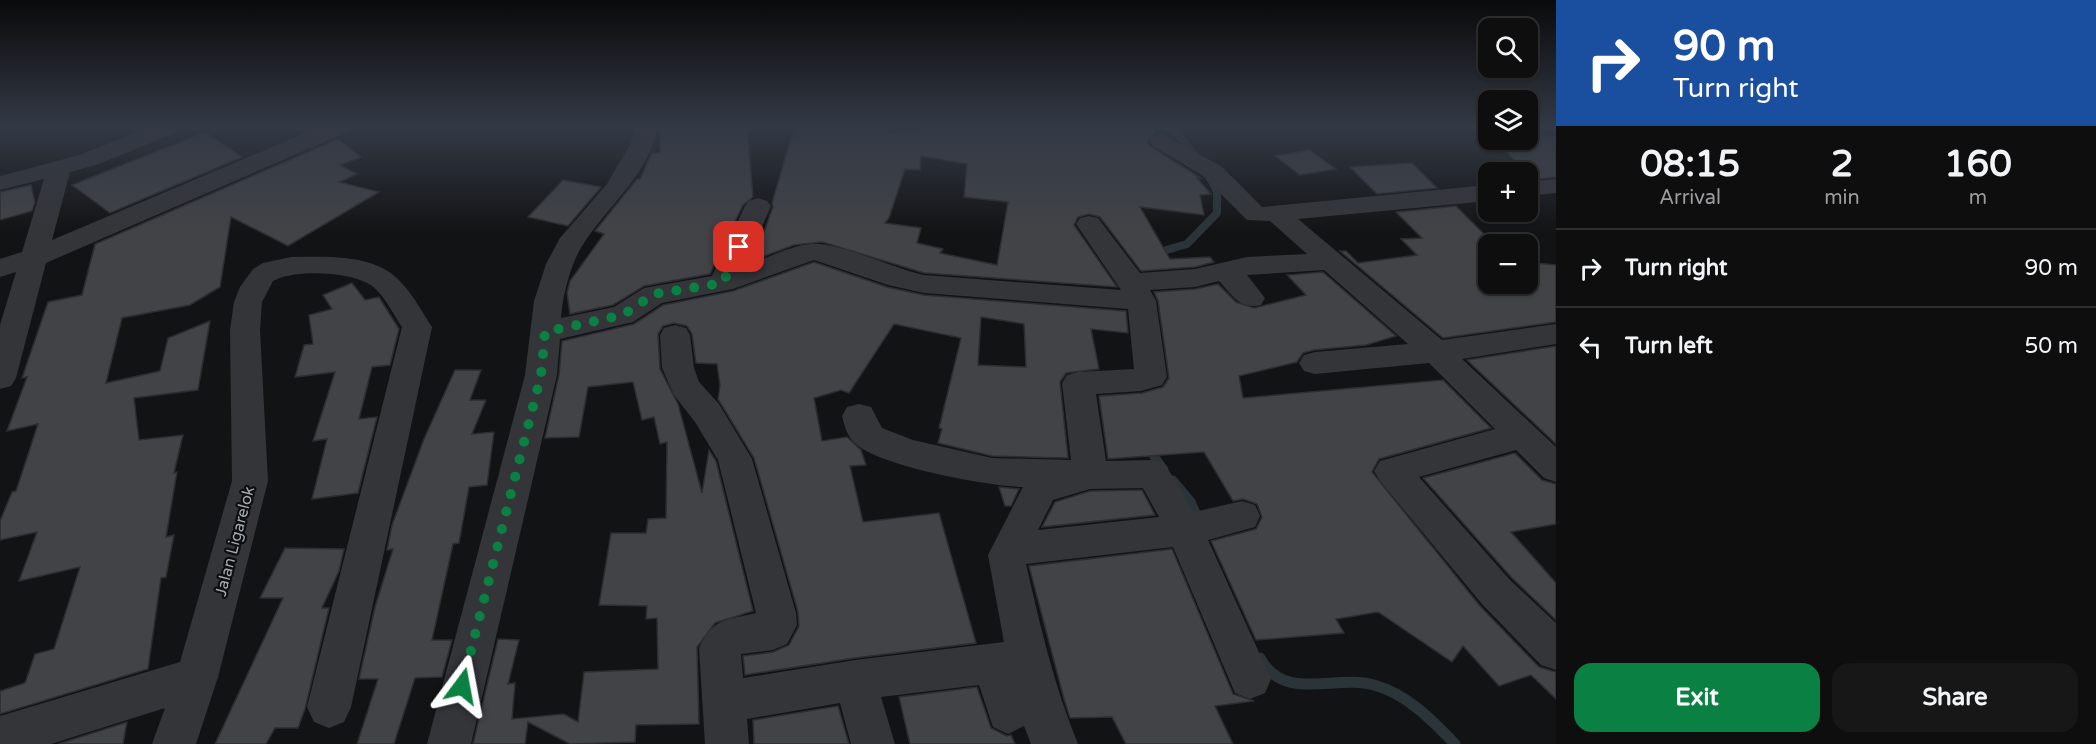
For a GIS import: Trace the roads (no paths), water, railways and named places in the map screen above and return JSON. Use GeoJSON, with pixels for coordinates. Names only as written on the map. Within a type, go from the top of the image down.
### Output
{"type":"FeatureCollection","features":[{"type":"Feature","properties":{"kind":"street"},"geometry":{"type":"LineString","coordinates":[[0,183],[78,163]]}},
{"type":"Feature","properties":{"kind":"street"},"geometry":{"type":"LineString","coordinates":[[0,268],[36,257],[256,163]]}},
{"type":"Feature","properties":{"kind":"street"},"geometry":{"type":"LineString","coordinates":[[449,744],[539,384],[548,301],[560,264],[573,238],[617,188],[632,163]]}},
{"type":"Feature","properties":{"kind":"street"},"geometry":{"type":"LineString","coordinates":[[1200,163],[1212,171],[1256,215],[1478,194]]}},
{"type":"Feature","properties":{"kind":"street"},"geometry":{"type":"LineString","coordinates":[[0,378],[59,169]]}},
{"type":"Feature","properties":{"kind":"street"},"geometry":{"type":"LineString","coordinates":[[1538,188],[1556,186]]}},
{"type":"Feature","properties":{"kind":"street"},"geometry":{"type":"LineString","coordinates":[[723,283],[758,206]]}},
{"type":"Feature","properties":{"kind":"street"},"geometry":{"type":"LineString","coordinates":[[1277,214],[1436,352],[1556,468]]}},
{"type":"Feature","properties":{"kind":"street"},"geometry":{"type":"LineString","coordinates":[[1089,224],[1137,292],[1151,377],[1141,380],[1078,383],[1090,475]]}},
{"type":"Feature","properties":{"kind":"street"},"geometry":{"type":"LineString","coordinates":[[545,332],[623,315],[654,294],[723,283],[812,252],[824,253],[898,279],[924,284],[1137,292],[1227,273],[1247,266],[1329,261]]}},
{"type":"Feature","properties":{"kind":"street","name":"Jalan Ligarelok"},"geometry":{"type":"LineString","coordinates":[[174,744],[197,677],[250,481],[245,330],[248,302],[263,275],[273,269],[312,265],[341,266],[381,279],[392,290],[417,327],[329,707]]}},
{"type":"Feature","properties":{"kind":"street"},"geometry":{"type":"LineString","coordinates":[[1227,273],[1251,298]]}},
{"type":"Feature","properties":{"kind":"street"},"geometry":{"type":"LineString","coordinates":[[675,334],[678,368],[685,387],[707,413],[735,459],[776,613],[777,625],[772,631],[736,634],[725,639],[720,648],[727,744]]}},
{"type":"Feature","properties":{"kind":"street"},"geometry":{"type":"LineString","coordinates":[[1315,363],[1436,352],[1556,334]]}},
{"type":"Feature","properties":{"kind":"street"},"geometry":{"type":"LineString","coordinates":[[859,416],[862,429],[870,437],[907,452],[992,472],[1153,474],[1185,530],[1250,679]]}},
{"type":"Feature","properties":{"kind":"street"},"geometry":{"type":"LineString","coordinates":[[1522,435],[1392,471],[1496,592],[1555,650]]}},
{"type":"Feature","properties":{"kind":"street"},"geometry":{"type":"LineString","coordinates":[[1008,712],[1011,662],[1007,555],[1012,549],[1027,511],[1041,490],[1090,475]]}},
{"type":"Feature","properties":{"kind":"street"},"geometry":{"type":"LineString","coordinates":[[1012,549],[1185,530],[1242,516]]}},
{"type":"Feature","properties":{"kind":"street"},"geometry":{"type":"LineString","coordinates":[[724,702],[855,680],[1011,662]]}},
{"type":"Feature","properties":{"kind":"street"},"geometry":{"type":"LineString","coordinates":[[1011,662],[1056,744]]}},
{"type":"Feature","properties":{"kind":"street"},"geometry":{"type":"LineString","coordinates":[[0,738],[197,677]]}},
{"type":"Feature","properties":{"kind":"street"},"geometry":{"type":"LineString","coordinates":[[855,680],[873,744]]}},
{"type":"Feature","properties":{"kind":"waterway"},"geometry":{"type":"LineString","coordinates":[[1156,253],[1187,244],[1217,213],[1217,191],[1210,178]]}},
{"type":"Feature","properties":{"kind":"waterway"},"geometry":{"type":"LineString","coordinates":[[1146,445],[1164,470]]}},
{"type":"Feature","properties":{"kind":"waterway"},"geometry":{"type":"LineString","coordinates":[[1173,480],[1182,491]]}},
{"type":"Feature","properties":{"kind":"waterway"},"geometry":{"type":"LineString","coordinates":[[1180,490],[1190,502],[1199,522]]}},
{"type":"Feature","properties":{"kind":"waterway"},"geometry":{"type":"LineString","coordinates":[[1260,658],[1270,672],[1283,680],[1312,684],[1359,683],[1386,689],[1408,701],[1455,744]]}}]}
